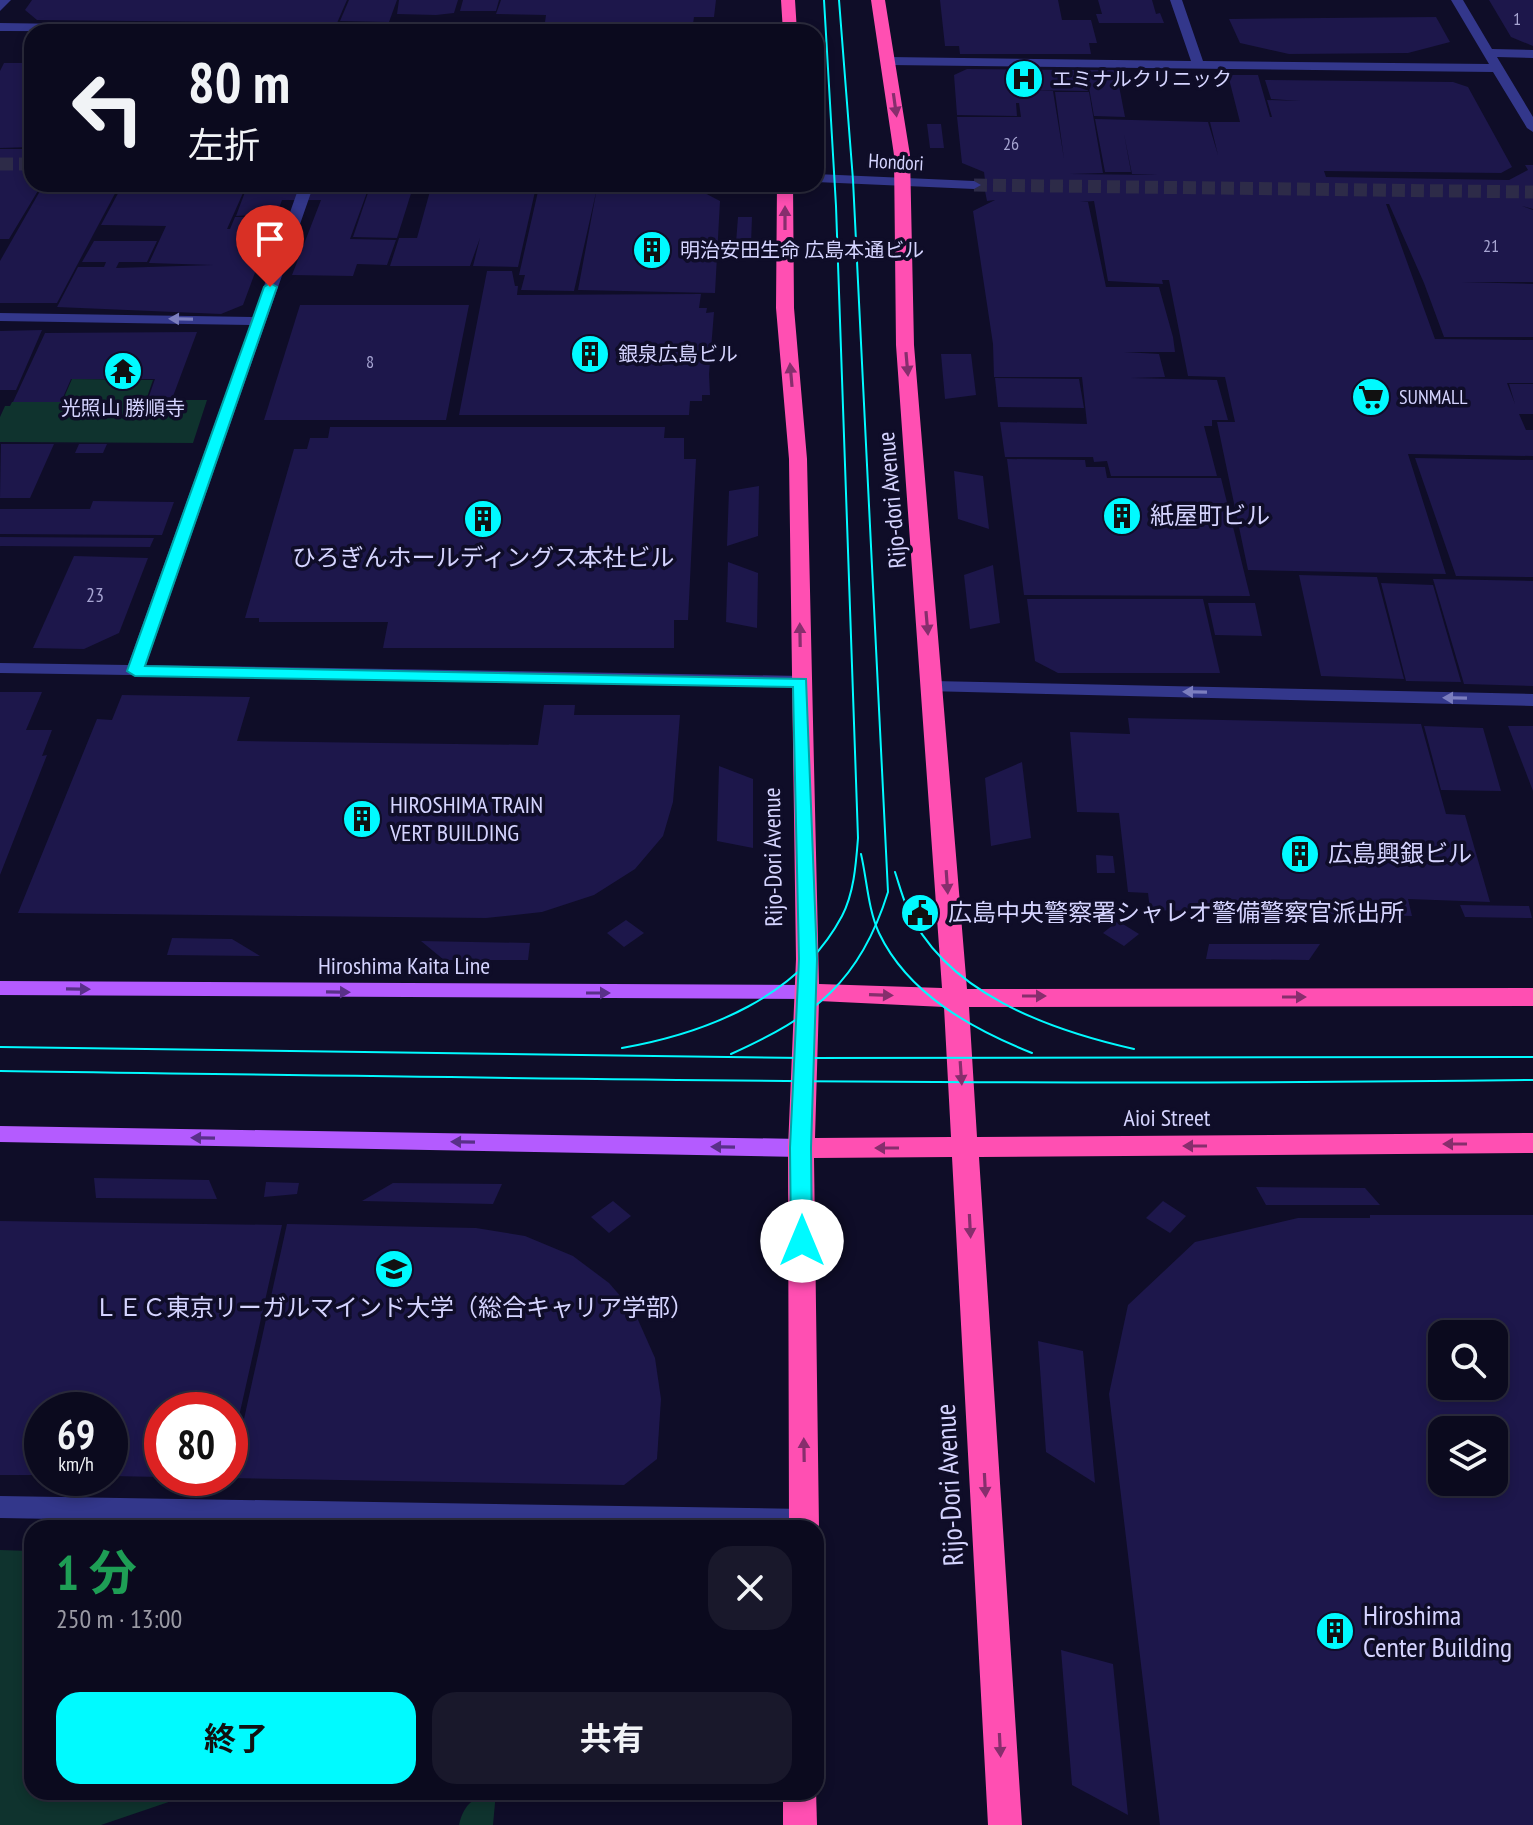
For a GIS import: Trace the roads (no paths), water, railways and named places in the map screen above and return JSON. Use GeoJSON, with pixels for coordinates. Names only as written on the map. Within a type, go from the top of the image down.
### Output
{"type":"FeatureCollection","features":[{"type":"Feature","properties":{"kind":"highway"},"geometry":{"type":"LineString","coordinates":[[788,0],[790,24]]}},
{"type":"Feature","properties":{"kind":"highway","name":"Rijo-dori Avenue"},"geometry":{"type":"LineString","coordinates":[[878,0],[902,155],[905,345],[956,998]]}},
{"type":"Feature","properties":{"kind":"highway","name":"Rijo-Dori Avenue"},"geometry":{"type":"LineString","coordinates":[[785,192],[785,308],[798,459],[807,992],[801,1148],[804,1520]]}},
{"type":"Feature","properties":{"kind":"highway"},"geometry":{"type":"LineString","coordinates":[[807,992],[956,998],[1533,997]]}},
{"type":"Feature","properties":{"kind":"highway","name":"Rijo-Dori Avenue"},"geometry":{"type":"LineString","coordinates":[[956,998],[1005,1825]]}},
{"type":"Feature","properties":{"kind":"highway","name":"Aioi Street"},"geometry":{"type":"LineString","coordinates":[[801,1148],[1533,1143]]}},
{"type":"Feature","properties":{"kind":"highway"},"geometry":{"type":"LineString","coordinates":[[800,1800],[800,1825]]}},
{"type":"Feature","properties":{"kind":"main road","name":"Hiroshima Kaita Line"},"geometry":{"type":"LineString","coordinates":[[0,988],[807,992]]}},
{"type":"Feature","properties":{"kind":"main road"},"geometry":{"type":"LineString","coordinates":[[0,1134],[801,1148]]}},
{"type":"Feature","properties":{"kind":"street"},"geometry":{"type":"LineString","coordinates":[[0,8],[5,0]]}},
{"type":"Feature","properties":{"kind":"street"},"geometry":{"type":"LineString","coordinates":[[1176,0],[1198,64]]}},
{"type":"Feature","properties":{"kind":"street"},"geometry":{"type":"LineString","coordinates":[[1457,0],[1533,128]]}},
{"type":"Feature","properties":{"kind":"street"},"geometry":{"type":"LineString","coordinates":[[0,27],[24,27]]}},
{"type":"Feature","properties":{"kind":"street"},"geometry":{"type":"LineString","coordinates":[[1490,53],[1533,54]]}},
{"type":"Feature","properties":{"kind":"street"},"geometry":{"type":"LineString","coordinates":[[889,61],[1499,68]]}},
{"type":"Feature","properties":{"kind":"street","name":"Hondori"},"geometry":{"type":"LineString","coordinates":[[824,178],[974,185]]}},
{"type":"Feature","properties":{"kind":"street"},"geometry":{"type":"LineString","coordinates":[[135,671],[304,192]]}},
{"type":"Feature","properties":{"kind":"street"},"geometry":{"type":"LineString","coordinates":[[0,317],[259,321]]}},
{"type":"Feature","properties":{"kind":"street"},"geometry":{"type":"LineString","coordinates":[[0,668],[801,682]]}},
{"type":"Feature","properties":{"kind":"street"},"geometry":{"type":"LineString","coordinates":[[932,687],[1533,700]]}},
{"type":"Feature","properties":{"kind":"street"},"geometry":{"type":"LineString","coordinates":[[0,1507],[615,1520]]}},
{"type":"Feature","properties":{"kind":"tunnel"},"geometry":{"type":"LineString","coordinates":[[0,164],[24,164]]}},
{"type":"Feature","properties":{"kind":"tunnel"},"geometry":{"type":"LineString","coordinates":[[974,185],[1533,192]]}},
{"type":"Feature","properties":{"kind":"tram line"},"geometry":{"type":"LineString","coordinates":[[622,1048],[718,1021],[776,989],[801,969],[824,944],[842,916],[854,878],[858,838],[836,206],[824,0]]}},
{"type":"Feature","properties":{"kind":"tram line"},"geometry":{"type":"LineString","coordinates":[[839,0],[853,180],[888,892],[876,926]]}},
{"type":"Feature","properties":{"kind":"tram line"},"geometry":{"type":"LineString","coordinates":[[861,854],[876,926]]}},
{"type":"Feature","properties":{"kind":"tram line"},"geometry":{"type":"LineString","coordinates":[[895,872],[907,907],[924,937],[946,963],[973,985],[1035,1018],[1068,1031],[1134,1049]]}},
{"type":"Feature","properties":{"kind":"tram line"},"geometry":{"type":"LineString","coordinates":[[731,1054],[810,1010],[848,973],[876,926]]}},
{"type":"Feature","properties":{"kind":"tram line"},"geometry":{"type":"LineString","coordinates":[[876,926],[891,955],[924,991],[965,1021],[1032,1053]]}},
{"type":"Feature","properties":{"kind":"tram line"},"geometry":{"type":"LineString","coordinates":[[0,1047],[804,1058],[1533,1057]]}},
{"type":"Feature","properties":{"kind":"tram line"},"geometry":{"type":"LineString","coordinates":[[0,1071],[958,1082],[1533,1080]]}},
{"type":"Feature","properties":{"kind":"place","name":"エミナルクリニック"},"geometry":{"type":"Point","coordinates":[1024,79]}},
{"type":"Feature","properties":{"kind":"place","name":"明治安田生命 広島本通ビル"},"geometry":{"type":"Point","coordinates":[652,250]}},
{"type":"Feature","properties":{"kind":"place","name":"銀泉広島ビル"},"geometry":{"type":"Point","coordinates":[590,354]}},
{"type":"Feature","properties":{"kind":"place","name":"光照山 勝順寺"},"geometry":{"type":"Point","coordinates":[123,371]}},
{"type":"Feature","properties":{"kind":"place","name":"SUNMALL"},"geometry":{"type":"Point","coordinates":[1371,397]}},
{"type":"Feature","properties":{"kind":"place","name":"紙屋町ビル"},"geometry":{"type":"Point","coordinates":[1122,516]}},
{"type":"Feature","properties":{"kind":"place","name":"ひろぎんホールディングス本社ビル"},"geometry":{"type":"Point","coordinates":[483,519]}},
{"type":"Feature","properties":{"kind":"place","name":"HIROSHIMA TRAIN VERT BUILDING"},"geometry":{"type":"Point","coordinates":[362,819]}},
{"type":"Feature","properties":{"kind":"place","name":"広島興銀ビル"},"geometry":{"type":"Point","coordinates":[1300,854]}},
{"type":"Feature","properties":{"kind":"place","name":"広島中央警察署シャレオ警備警察官派出所"},"geometry":{"type":"Point","coordinates":[920,913]}},
{"type":"Feature","properties":{"kind":"place","name":"ＬＥＣ東京リーガルマインド大学（総合キャリア学部）"},"geometry":{"type":"Point","coordinates":[394,1269]}},
{"type":"Feature","properties":{"kind":"place","name":"Hiroshima Center Building"},"geometry":{"type":"Point","coordinates":[1335,1631]}}]}
